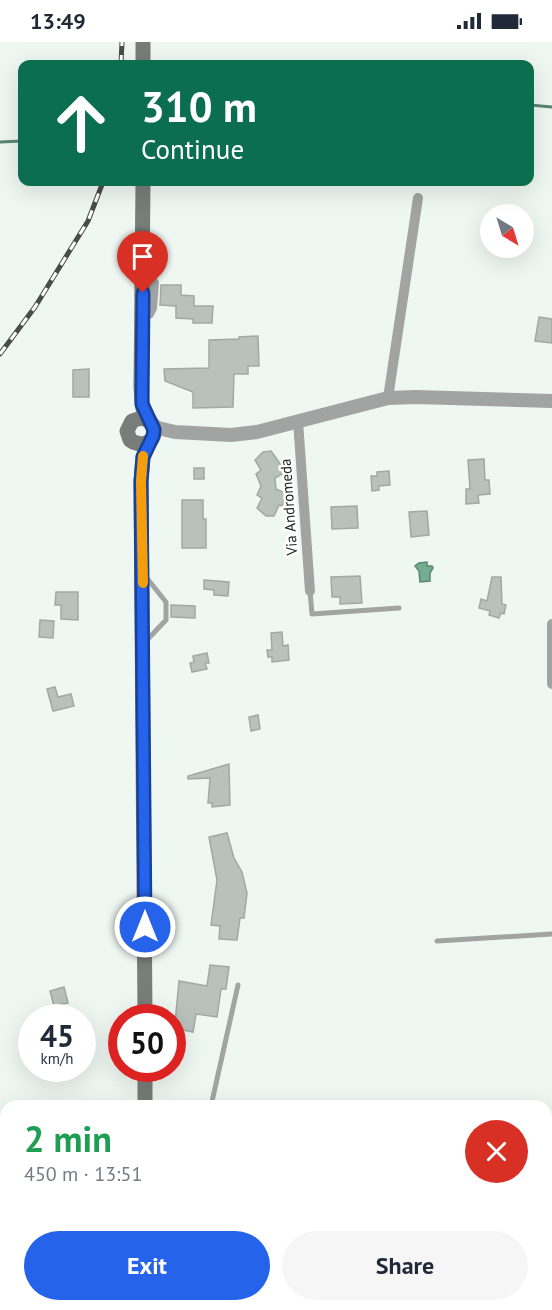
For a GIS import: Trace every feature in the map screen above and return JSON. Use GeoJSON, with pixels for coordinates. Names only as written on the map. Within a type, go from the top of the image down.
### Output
{"type":"FeatureCollection","features":[{"type":"Feature","properties":{"kind":"main road"},"geometry":{"type":"LineString","coordinates":[[142,42],[143,60]]}},
{"type":"Feature","properties":{"kind":"main road"},"geometry":{"type":"LineString","coordinates":[[141,481],[137,455],[127,431],[138,405],[141,387],[143,186]]}},
{"type":"Feature","properties":{"kind":"main road"},"geometry":{"type":"LineString","coordinates":[[141,387],[144,411],[151,431],[143,457],[141,481],[145,1004]]}},
{"type":"Feature","properties":{"kind":"main road"},"geometry":{"type":"LineString","coordinates":[[132,421],[141,418],[151,431]]}},
{"type":"Feature","properties":{"kind":"main road"},"geometry":{"type":"LineString","coordinates":[[130,440],[142,445],[151,431]]}},
{"type":"Feature","properties":{"kind":"main road"},"geometry":{"type":"LineString","coordinates":[[145,1082],[145,1100]]}},
{"type":"Feature","properties":{"kind":"street"},"geometry":{"type":"LineString","coordinates":[[387,398],[418,198]]}},
{"type":"Feature","properties":{"kind":"street"},"geometry":{"type":"LineString","coordinates":[[143,315],[148,314],[152,308],[154,283]]}},
{"type":"Feature","properties":{"kind":"street"},"geometry":{"type":"LineString","coordinates":[[151,431],[231,435],[257,432],[387,398],[552,401]]}},
{"type":"Feature","properties":{"kind":"street","name":"Via Andromeda"},"geometry":{"type":"LineString","coordinates":[[298,421],[310,591]]}},
{"type":"Feature","properties":{"kind":"street"},"geometry":{"type":"LineString","coordinates":[[552,624],[552,684]]}},
{"type":"Feature","properties":{"kind":"lane"},"geometry":{"type":"LineString","coordinates":[[143,573],[166,602],[166,620],[144,643]]}},
{"type":"Feature","properties":{"kind":"lane"},"geometry":{"type":"LineString","coordinates":[[310,591],[312,614],[399,608]]}},
{"type":"Feature","properties":{"kind":"lane"},"geometry":{"type":"LineString","coordinates":[[436,941],[552,934]]}},
{"type":"Feature","properties":{"kind":"lane"},"geometry":{"type":"LineString","coordinates":[[212,1100],[238,985]]}},
{"type":"Feature","properties":{"kind":"shaded area"},"geometry":{"type":"Polygon","coordinates":[[[427,562],[427,566],[433,568],[430,581],[420,582],[419,571],[415,566],[427,562]]]}},
{"type":"Feature","properties":{"kind":"building"},"geometry":{"type":"Polygon","coordinates":[[[161,285],[181,285],[181,295],[194,296],[194,306],[213,306],[212,323],[193,323],[193,319],[176,318],[176,306],[160,305],[161,285]]]}},
{"type":"Feature","properties":{"kind":"building"},"geometry":{"type":"Polygon","coordinates":[[[539,317],[552,319],[552,343],[535,341],[539,317]]]}},
{"type":"Feature","properties":{"kind":"building"},"geometry":{"type":"Polygon","coordinates":[[[258,336],[259,366],[248,366],[248,374],[234,374],[233,407],[193,408],[193,392],[165,381],[164,369],[209,368],[209,340],[258,336]]]}},
{"type":"Feature","properties":{"kind":"building"},"geometry":{"type":"Polygon","coordinates":[[[89,369],[89,397],[73,397],[73,370],[89,369]]]}},
{"type":"Feature","properties":{"kind":"building"},"geometry":{"type":"Polygon","coordinates":[[[271,451],[286,472],[275,478],[276,489],[287,494],[282,506],[279,505],[274,516],[266,516],[257,508],[262,498],[257,495],[261,486],[256,474],[261,470],[255,460],[263,452],[271,451]]]}},
{"type":"Feature","properties":{"kind":"building"},"geometry":{"type":"Polygon","coordinates":[[[484,459],[485,480],[489,480],[490,494],[478,495],[479,503],[466,504],[466,489],[470,489],[468,460],[484,459]]]}},
{"type":"Feature","properties":{"kind":"building"},"geometry":{"type":"Polygon","coordinates":[[[194,468],[204,468],[204,479],[194,479],[194,468]]]}},
{"type":"Feature","properties":{"kind":"building"},"geometry":{"type":"Polygon","coordinates":[[[389,471],[390,485],[379,486],[379,490],[372,491],[371,476],[377,476],[377,472],[389,471]]]}},
{"type":"Feature","properties":{"kind":"building"},"geometry":{"type":"Polygon","coordinates":[[[182,500],[203,500],[203,519],[206,519],[206,548],[182,548],[182,500]]]}},
{"type":"Feature","properties":{"kind":"building"},"geometry":{"type":"Polygon","coordinates":[[[357,506],[358,528],[332,529],[331,507],[357,506]]]}},
{"type":"Feature","properties":{"kind":"building"},"geometry":{"type":"Polygon","coordinates":[[[427,511],[429,535],[411,537],[409,512],[427,511]]]}},
{"type":"Feature","properties":{"kind":"building"},"geometry":{"type":"Polygon","coordinates":[[[360,576],[362,603],[340,604],[340,597],[332,597],[331,577],[360,576]]]}},
{"type":"Feature","properties":{"kind":"building"},"geometry":{"type":"Polygon","coordinates":[[[492,577],[501,577],[502,604],[506,605],[504,614],[501,613],[499,618],[489,615],[490,611],[479,608],[481,599],[487,601],[492,577]]]}},
{"type":"Feature","properties":{"kind":"building"},"geometry":{"type":"Polygon","coordinates":[[[204,580],[229,582],[228,596],[214,595],[214,590],[204,589],[204,580]]]}},
{"type":"Feature","properties":{"kind":"building"},"geometry":{"type":"Polygon","coordinates":[[[56,592],[78,592],[78,620],[61,619],[61,605],[55,605],[56,592]]]}},
{"type":"Feature","properties":{"kind":"building"},"geometry":{"type":"Polygon","coordinates":[[[171,605],[195,606],[195,618],[171,617],[171,605]]]}},
{"type":"Feature","properties":{"kind":"building"},"geometry":{"type":"Polygon","coordinates":[[[40,620],[54,621],[53,638],[39,637],[40,620]]]}},
{"type":"Feature","properties":{"kind":"building"},"geometry":{"type":"Polygon","coordinates":[[[282,632],[283,646],[288,645],[289,660],[272,662],[272,657],[268,657],[267,650],[272,650],[271,633],[282,632]]]}},
{"type":"Feature","properties":{"kind":"building"},"geometry":{"type":"Polygon","coordinates":[[[207,653],[209,663],[205,663],[207,669],[192,672],[190,663],[194,662],[193,656],[207,653]]]}},
{"type":"Feature","properties":{"kind":"building"},"geometry":{"type":"Polygon","coordinates":[[[55,687],[58,697],[71,694],[74,706],[53,711],[47,689],[55,687]]]}},
{"type":"Feature","properties":{"kind":"building"},"geometry":{"type":"Polygon","coordinates":[[[258,715],[260,729],[251,731],[249,717],[258,715]]]}},
{"type":"Feature","properties":{"kind":"building"},"geometry":{"type":"Polygon","coordinates":[[[229,764],[230,805],[212,807],[212,803],[208,803],[210,778],[188,779],[188,776],[229,764]]]}},
{"type":"Feature","properties":{"kind":"building"},"geometry":{"type":"Polygon","coordinates":[[[227,833],[234,858],[242,872],[247,893],[244,918],[240,918],[237,940],[219,939],[220,926],[211,925],[217,880],[209,837],[227,833]]]}},
{"type":"Feature","properties":{"kind":"building"},"geometry":{"type":"Polygon","coordinates":[[[210,965],[229,967],[226,989],[221,989],[217,1017],[196,1014],[193,1032],[186,1031],[186,1004],[177,1004],[179,981],[207,986],[210,965]]]}},
{"type":"Feature","properties":{"kind":"building"},"geometry":{"type":"Polygon","coordinates":[[[64,987],[68,1003],[53,1004],[50,991],[64,987]]]}},
{"type":"Feature","properties":{"kind":"waterway"},"geometry":{"type":"LineString","coordinates":[[534,105],[552,107]]}},
{"type":"Feature","properties":{"kind":"waterway"},"geometry":{"type":"LineString","coordinates":[[0,142],[18,141]]}},
{"type":"Feature","properties":{"kind":"railway"},"geometry":{"type":"LineString","coordinates":[[121,60],[122,42]]}},
{"type":"Feature","properties":{"kind":"railway"},"geometry":{"type":"LineString","coordinates":[[0,354],[35,307],[88,221],[101,186]]}},
{"type":"Feature","properties":{"kind":"slow traffic"},"geometry":{"type":"LineString","coordinates":[[143,456],[141,481],[143,583]]}},
{"type":"Feature","properties":{"kind":"route"},"geometry":{"type":"LineString","coordinates":[[143,293],[142,404],[154,430],[143,457],[141,481],[145,927]]}}]}
